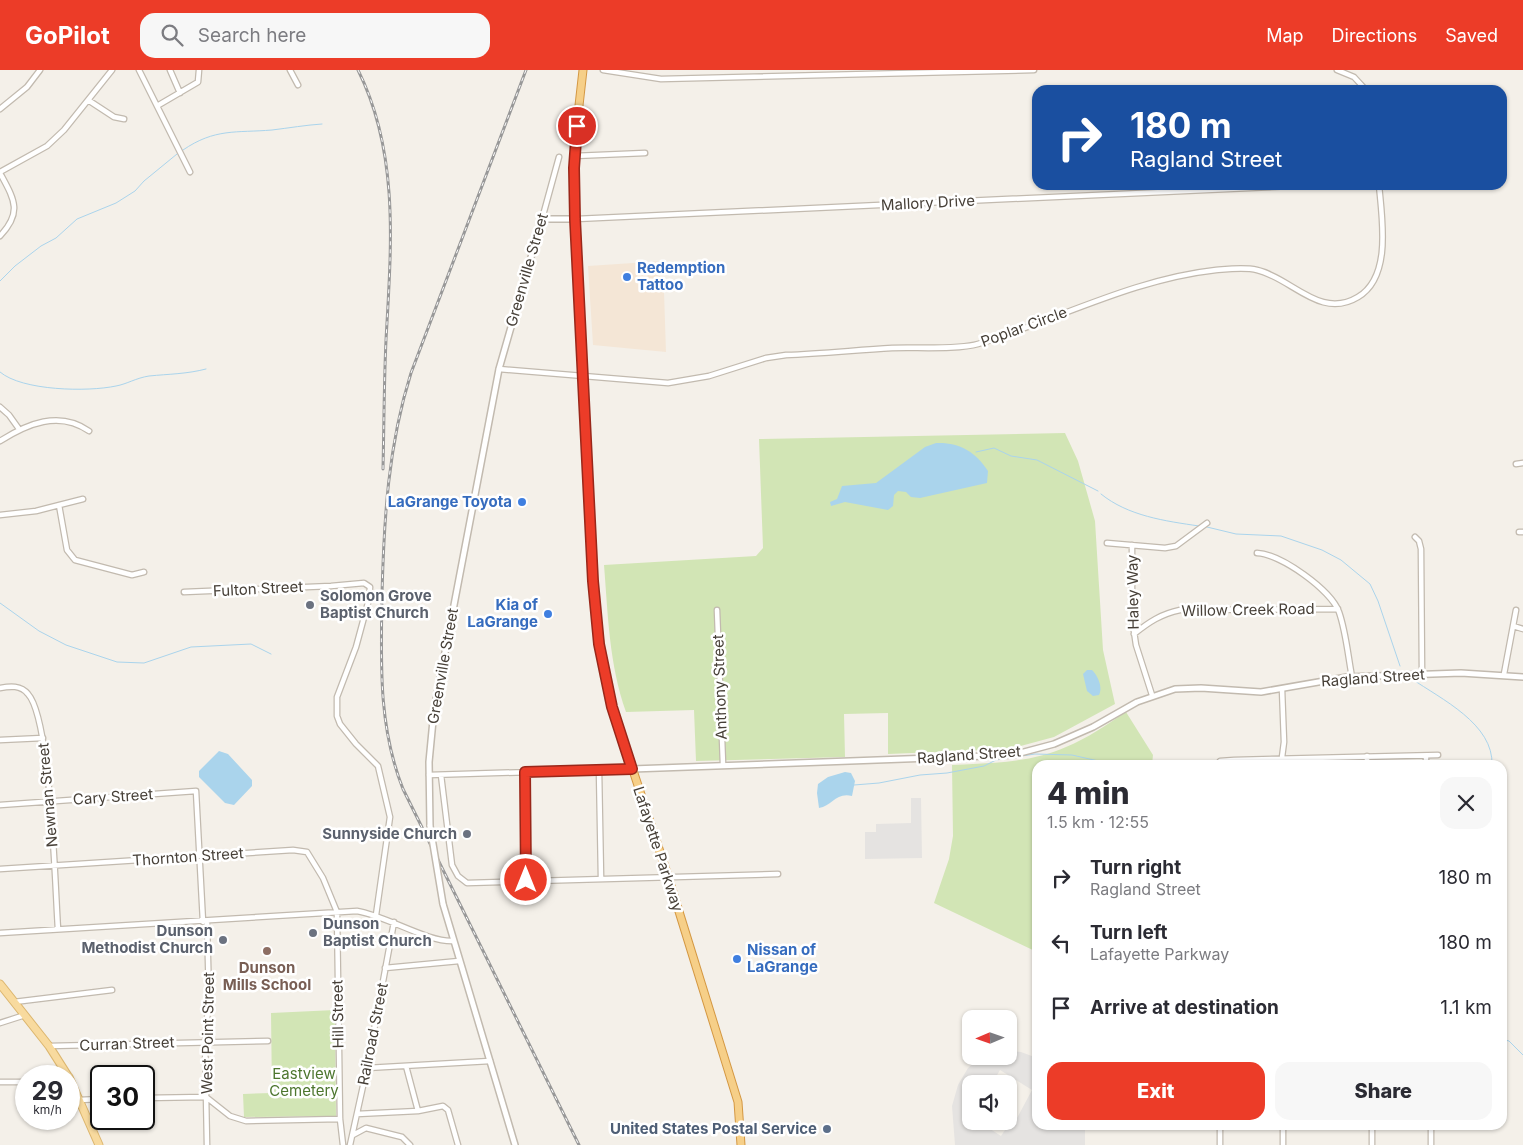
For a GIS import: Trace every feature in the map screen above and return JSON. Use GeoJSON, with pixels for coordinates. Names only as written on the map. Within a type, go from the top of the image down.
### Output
{"type":"FeatureCollection","features":[{"type":"Feature","properties":{"kind":"highway","name":"Lafayette Parkway"},"geometry":{"type":"LineString","coordinates":[[583,70],[574,156],[575,219],[593,581],[599,644],[612,707],[668,876],[738,1102],[742,1145]]}},
{"type":"Feature","properties":{"kind":"main road"},"geometry":{"type":"LineString","coordinates":[[0,984],[49,1046],[61,1065]]}},
{"type":"Feature","properties":{"kind":"main road"},"geometry":{"type":"LineString","coordinates":[[80,1102],[100,1145]]}},
{"type":"Feature","properties":{"kind":"street"},"geometry":{"type":"LineString","coordinates":[[0,109],[27,87],[40,70]]}},
{"type":"Feature","properties":{"kind":"street"},"geometry":{"type":"LineString","coordinates":[[0,236],[10,225],[15,203],[0,172],[47,146],[64,130],[112,70]]}},
{"type":"Feature","properties":{"kind":"street"},"geometry":{"type":"LineString","coordinates":[[139,70],[190,172]]}},
{"type":"Feature","properties":{"kind":"street"},"geometry":{"type":"LineString","coordinates":[[170,70],[180,93]]}},
{"type":"Feature","properties":{"kind":"street"},"geometry":{"type":"LineString","coordinates":[[157,106],[198,82],[199,70]]}},
{"type":"Feature","properties":{"kind":"street"},"geometry":{"type":"LineString","coordinates":[[290,70],[298,85]]}},
{"type":"Feature","properties":{"kind":"street"},"geometry":{"type":"LineString","coordinates":[[603,70],[661,79],[1034,70]]}},
{"type":"Feature","properties":{"kind":"street"},"geometry":{"type":"LineString","coordinates":[[1337,70],[1354,77],[1361,85]]}},
{"type":"Feature","properties":{"kind":"street"},"geometry":{"type":"LineString","coordinates":[[88,100],[114,117],[124,120]]}},
{"type":"Feature","properties":{"kind":"street"},"geometry":{"type":"LineString","coordinates":[[574,156],[645,153]]}},
{"type":"Feature","properties":{"kind":"street","name":"Greenville Street"},"geometry":{"type":"LineString","coordinates":[[515,1145],[443,904],[430,826],[429,775],[437,689],[499,369],[559,157]]}},
{"type":"Feature","properties":{"kind":"street","name":"Mallory Drive"},"geometry":{"type":"LineString","coordinates":[[542,219],[1204,190]]}},
{"type":"Feature","properties":{"kind":"street","name":"Poplar Circle"},"geometry":{"type":"LineString","coordinates":[[499,369],[668,383],[709,376],[766,358],[786,355],[976,344],[1117,293],[1171,278],[1215,270],[1259,270],[1318,302],[1329,304],[1347,302],[1358,297],[1370,287],[1380,265],[1382,217],[1379,190]]}},
{"type":"Feature","properties":{"kind":"street"},"geometry":{"type":"LineString","coordinates":[[0,407],[9,414],[20,429]]}},
{"type":"Feature","properties":{"kind":"street"},"geometry":{"type":"LineString","coordinates":[[0,441],[20,429],[42,420],[82,426],[89,431]]}},
{"type":"Feature","properties":{"kind":"street"},"geometry":{"type":"LineString","coordinates":[[1516,464],[1523,463]]}},
{"type":"Feature","properties":{"kind":"street"},"geometry":{"type":"LineString","coordinates":[[0,514],[36,511],[83,499]]}},
{"type":"Feature","properties":{"kind":"street"},"geometry":{"type":"LineString","coordinates":[[59,505],[67,550],[75,560],[132,575],[144,572]]}},
{"type":"Feature","properties":{"kind":"street"},"geometry":{"type":"LineString","coordinates":[[1107,544],[1165,548],[1176,546],[1207,523]]}},
{"type":"Feature","properties":{"kind":"street"},"geometry":{"type":"LineString","coordinates":[[1415,537],[1420,541],[1421,549],[1422,674]]}},
{"type":"Feature","properties":{"kind":"street","name":"Haley Way"},"geometry":{"type":"LineString","coordinates":[[1132,545],[1132,618],[1134,634],[1152,695]]}},
{"type":"Feature","properties":{"kind":"street"},"geometry":{"type":"LineString","coordinates":[[1257,553],[1264,553],[1304,574],[1329,596],[1338,609],[1352,677]]}},
{"type":"Feature","properties":{"kind":"street","name":"Fulton Street"},"geometry":{"type":"LineString","coordinates":[[184,592],[364,583],[370,587],[369,599],[356,647],[337,697],[337,706],[340,724],[378,766],[390,817],[376,915]]}},
{"type":"Feature","properties":{"kind":"street","name":"Willow Creek Road"},"geometry":{"type":"LineString","coordinates":[[1134,634],[1152,620],[1167,612],[1180,610],[1338,609]]}},
{"type":"Feature","properties":{"kind":"street","name":"Anthony Street"},"geometry":{"type":"LineString","coordinates":[[716,610],[723,764]]}},
{"type":"Feature","properties":{"kind":"street"},"geometry":{"type":"LineString","coordinates":[[1504,674],[1516,610]]}},
{"type":"Feature","properties":{"kind":"street"},"geometry":{"type":"LineString","coordinates":[[1513,626],[1523,629]]}},
{"type":"Feature","properties":{"kind":"street","name":"Ragland Street"},"geometry":{"type":"LineString","coordinates":[[429,775],[1013,755],[1054,744],[1093,727],[1152,695],[1175,689],[1192,688],[1261,692],[1352,677],[1422,674],[1504,674],[1523,677]]}},
{"type":"Feature","properties":{"kind":"street","name":"Newnan Street"},"geometry":{"type":"LineString","coordinates":[[0,688],[13,686],[29,694],[34,704],[43,738],[50,801],[58,929]]}},
{"type":"Feature","properties":{"kind":"street"},"geometry":{"type":"LineString","coordinates":[[1282,689],[1282,760]]}},
{"type":"Feature","properties":{"kind":"street"},"geometry":{"type":"LineString","coordinates":[[0,740],[43,738]]}},
{"type":"Feature","properties":{"kind":"street"},"geometry":{"type":"LineString","coordinates":[[1310,760],[1438,754]]}},
{"type":"Feature","properties":{"kind":"street"},"geometry":{"type":"LineString","coordinates":[[599,770],[601,878]]}},
{"type":"Feature","properties":{"kind":"street"},"geometry":{"type":"LineString","coordinates":[[525,772],[526,880]]}},
{"type":"Feature","properties":{"kind":"street"},"geometry":{"type":"LineString","coordinates":[[441,775],[452,865],[463,880],[471,884],[526,880],[778,874]]}},
{"type":"Feature","properties":{"kind":"street","name":"Cary Street"},"geometry":{"type":"LineString","coordinates":[[0,804],[196,792]]}},
{"type":"Feature","properties":{"kind":"street","name":"West Point Street"},"geometry":{"type":"LineString","coordinates":[[196,792],[209,998],[205,1042],[207,1145]]}},
{"type":"Feature","properties":{"kind":"street","name":"Thornton Street"},"geometry":{"type":"LineString","coordinates":[[0,869],[293,850],[307,852],[323,878],[337,912]]}},
{"type":"Feature","properties":{"kind":"street"},"geometry":{"type":"LineString","coordinates":[[0,933],[205,922],[357,911],[376,915],[434,938],[453,941]]}},
{"type":"Feature","properties":{"kind":"street","name":"Hill Street"},"geometry":{"type":"LineString","coordinates":[[337,912],[340,1118],[343,1145]]}},
{"type":"Feature","properties":{"kind":"street","name":"Railroad Street"},"geometry":{"type":"LineString","coordinates":[[350,1145],[367,1068],[394,922]]}},
{"type":"Feature","properties":{"kind":"street"},"geometry":{"type":"LineString","coordinates":[[385,968],[459,961]]}},
{"type":"Feature","properties":{"kind":"street"},"geometry":{"type":"LineString","coordinates":[[14,1002],[112,990]]}},
{"type":"Feature","properties":{"kind":"street"},"geometry":{"type":"LineString","coordinates":[[0,1023],[25,1015]]}},
{"type":"Feature","properties":{"kind":"street","name":"Curran Street"},"geometry":{"type":"LineString","coordinates":[[49,1046],[268,1041]]}},
{"type":"Feature","properties":{"kind":"street"},"geometry":{"type":"LineString","coordinates":[[367,1068],[490,1061]]}},
{"type":"Feature","properties":{"kind":"street"},"geometry":{"type":"LineString","coordinates":[[406,1066],[418,1111]]}},
{"type":"Feature","properties":{"kind":"street"},"geometry":{"type":"LineString","coordinates":[[0,1082],[15,1082]]}},
{"type":"Feature","properties":{"kind":"street"},"geometry":{"type":"LineString","coordinates":[[155,1098],[206,1097],[230,1116],[246,1121],[340,1118]]}},
{"type":"Feature","properties":{"kind":"street"},"geometry":{"type":"LineString","coordinates":[[357,1116],[418,1111],[443,1106],[448,1110],[458,1145]]}},
{"type":"Feature","properties":{"kind":"street"},"geometry":{"type":"LineString","coordinates":[[357,1116],[366,1128],[402,1137],[410,1145]]}},
{"type":"Feature","properties":{"kind":"street"},"geometry":{"type":"LineString","coordinates":[[353,1135],[366,1128]]}},
{"type":"Feature","properties":{"kind":"street"},"geometry":{"type":"LineString","coordinates":[[1220,1130],[1220,1145]]}},
{"type":"Feature","properties":{"kind":"street"},"geometry":{"type":"LineString","coordinates":[[1283,1130],[1283,1145]]}},
{"type":"Feature","properties":{"kind":"street"},"geometry":{"type":"LineString","coordinates":[[1372,1130],[1372,1145]]}},
{"type":"Feature","properties":{"kind":"street"},"geometry":{"type":"LineString","coordinates":[[1431,1130],[1431,1145]]}},
{"type":"Feature","properties":{"kind":"shaded area"},"geometry":{"type":"Polygon","coordinates":[[[663,261],[666,352],[593,345],[588,266],[663,261]]]}},
{"type":"Feature","properties":{"kind":"shaded area"},"geometry":{"type":"Polygon","coordinates":[[[911,798],[921,798],[922,858],[865,859],[865,832],[876,832],[876,824],[911,823],[911,798]]]}},
{"type":"Feature","properties":{"kind":"shaded area"},"geometry":{"type":"Polygon","coordinates":[[[1018,1052],[1021,1052],[1032,1056],[1032,1090],[1017,1081],[1017,1075],[1008,1075],[1000,1070],[997,1075],[964,1075],[971,1065],[1018,1065],[1018,1052]]]}},
{"type":"Feature","properties":{"kind":"shaded area"},"geometry":{"type":"Polygon","coordinates":[[[962,1078],[962,1130],[992,1130],[1001,1136],[1005,1130],[1017,1130],[1017,1118],[1032,1090],[1032,1130],[1085,1130],[1085,1145],[955,1145],[952,1106],[962,1078]]]}},
{"type":"Feature","properties":{"kind":"green space"},"geometry":{"type":"Polygon","coordinates":[[[1065,433],[1078,461],[1095,521],[1103,650],[1115,704],[1054,737],[1009,749],[888,754],[888,713],[844,714],[845,757],[696,761],[694,710],[626,712],[620,694],[613,658],[604,565],[756,556],[763,548],[759,439],[1065,433]]]}},
{"type":"Feature","properties":{"kind":"green space"},"geometry":{"type":"Polygon","coordinates":[[[1126,712],[1153,755],[1152,760],[1032,760],[1032,950],[934,903],[949,859],[953,836],[952,765],[1010,761],[1039,756],[1066,747],[1097,731],[1126,712]]]}},
{"type":"Feature","properties":{"kind":"green space","name":"Eastview Cemetery"},"geometry":{"type":"Polygon","coordinates":[[[335,1010],[336,1116],[244,1117],[243,1094],[272,1093],[271,1013],[335,1010]]]}},
{"type":"Feature","properties":{"kind":"water"},"geometry":{"type":"Polygon","coordinates":[[[936,443],[959,446],[978,458],[988,471],[987,483],[920,498],[911,497],[906,492],[898,491],[894,495],[893,506],[888,510],[845,502],[831,506],[830,502],[837,499],[842,486],[876,483],[925,447],[936,443]]]}},
{"type":"Feature","properties":{"kind":"water"},"geometry":{"type":"Polygon","coordinates":[[[1087,670],[1092,670],[1098,678],[1100,685],[1099,695],[1093,696],[1087,691],[1083,674],[1087,670]]]}},
{"type":"Feature","properties":{"kind":"water"},"geometry":{"type":"Polygon","coordinates":[[[219,751],[228,754],[252,780],[252,786],[234,805],[225,803],[199,777],[199,771],[219,751]]]}},
{"type":"Feature","properties":{"kind":"water"},"geometry":{"type":"Polygon","coordinates":[[[845,772],[851,773],[855,781],[852,796],[842,796],[819,808],[818,784],[828,777],[845,772]]]}},
{"type":"Feature","properties":{"kind":"waterway"},"geometry":{"type":"LineString","coordinates":[[183,150],[205,138],[226,133],[322,124]]}},
{"type":"Feature","properties":{"kind":"waterway"},"geometry":{"type":"LineString","coordinates":[[0,281],[15,266],[41,246],[56,238],[77,219],[116,203],[135,191],[144,181],[177,154]]}},
{"type":"Feature","properties":{"kind":"waterway"},"geometry":{"type":"LineString","coordinates":[[0,372],[23,383],[56,388],[89,389],[116,386],[149,376],[206,369]]}},
{"type":"Feature","properties":{"kind":"waterway"},"geometry":{"type":"LineString","coordinates":[[976,452],[994,448],[1011,456],[1037,460],[1098,491]]}},
{"type":"Feature","properties":{"kind":"waterway"},"geometry":{"type":"LineString","coordinates":[[1101,494],[1123,508],[1147,516],[1199,526]]}},
{"type":"Feature","properties":{"kind":"waterway"},"geometry":{"type":"LineString","coordinates":[[1207,527],[1236,534],[1281,536],[1322,550],[1341,560],[1370,584],[1378,601],[1400,666]]}},
{"type":"Feature","properties":{"kind":"waterway"},"geometry":{"type":"LineString","coordinates":[[0,603],[39,631],[66,645],[117,662],[144,663],[191,647],[251,644],[271,654]]}},
{"type":"Feature","properties":{"kind":"waterway"},"geometry":{"type":"LineString","coordinates":[[1412,679],[1451,704],[1475,725],[1484,737],[1490,750],[1491,760]]}},
{"type":"Feature","properties":{"kind":"waterway"},"geometry":{"type":"LineString","coordinates":[[854,785],[947,773],[984,766],[996,760],[1035,754],[1072,755],[1094,760]]}},
{"type":"Feature","properties":{"kind":"waterway"},"geometry":{"type":"LineString","coordinates":[[1507,1040],[1523,1055]]}},
{"type":"Feature","properties":{"kind":"railway"},"geometry":{"type":"LineString","coordinates":[[358,70],[371,102],[381,135],[387,168],[390,202],[390,271],[385,356],[383,469]]}},
{"type":"Feature","properties":{"kind":"railway"},"geometry":{"type":"LineString","coordinates":[[526,70],[411,373],[403,400],[392,455],[384,538],[381,644],[383,693],[389,742],[403,789],[579,1145]]}},
{"type":"Feature","properties":{"kind":"place","name":"Redemption Tattoo"},"geometry":{"type":"Point","coordinates":[627,277]}},
{"type":"Feature","properties":{"kind":"place","name":"LaGrange Toyota"},"geometry":{"type":"Point","coordinates":[522,502]}},
{"type":"Feature","properties":{"kind":"place","name":"Solomon Grove Baptist Church"},"geometry":{"type":"Point","coordinates":[310,605]}},
{"type":"Feature","properties":{"kind":"place","name":"Kia of LaGrange"},"geometry":{"type":"Point","coordinates":[548,614]}},
{"type":"Feature","properties":{"kind":"place","name":"Sunnyside Church"},"geometry":{"type":"Point","coordinates":[467,834]}},
{"type":"Feature","properties":{"kind":"place","name":"Dunson Baptist Church"},"geometry":{"type":"Point","coordinates":[313,933]}},
{"type":"Feature","properties":{"kind":"place","name":"Dunson Methodist Church"},"geometry":{"type":"Point","coordinates":[223,940]}},
{"type":"Feature","properties":{"kind":"place","name":"Dunson Mills School"},"geometry":{"type":"Point","coordinates":[267,951]}},
{"type":"Feature","properties":{"kind":"place","name":"Nissan of LaGrange"},"geometry":{"type":"Point","coordinates":[737,959]}},
{"type":"Feature","properties":{"kind":"place","name":"United States Postal Service"},"geometry":{"type":"Point","coordinates":[827,1129]}},
{"type":"Feature","properties":{"kind":"route"},"geometry":{"type":"LineString","coordinates":[[526,880],[525,772],[632,769],[612,707],[605,678],[599,644],[593,581],[581,308],[575,219],[574,168],[577,126]]}}]}
